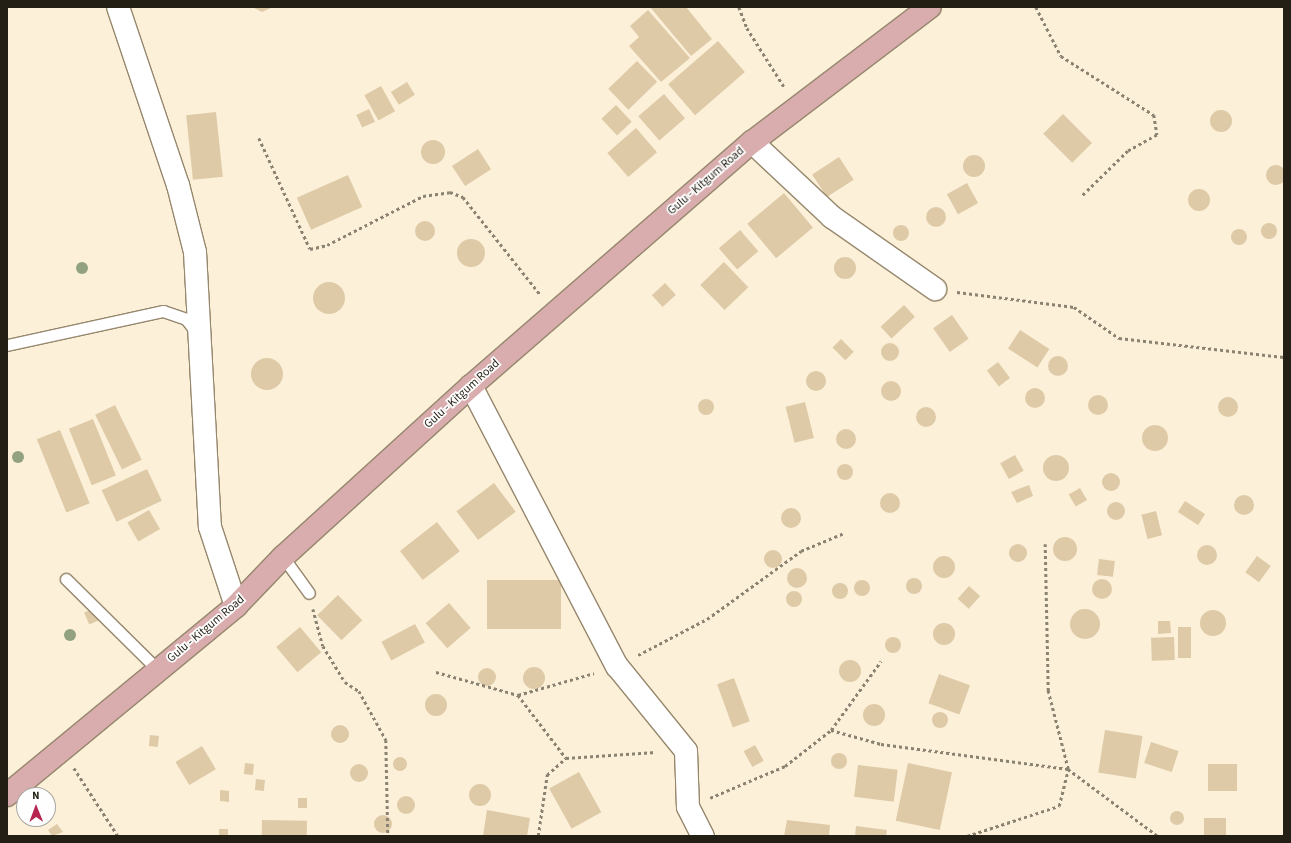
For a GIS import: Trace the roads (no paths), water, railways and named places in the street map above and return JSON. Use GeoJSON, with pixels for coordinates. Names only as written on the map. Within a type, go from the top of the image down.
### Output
{"type":"FeatureCollection","features":[{"type":"Feature","properties":{"kind":"main road","name":"Gulu - Kitgum Road"},"geometry":{"type":"LineString","coordinates":[[7,795],[61,748],[236,606],[283,557],[471,386],[554,312],[752,142],[798,109],[930,7]]}},
{"type":"Feature","properties":{"kind":"street"},"geometry":{"type":"LineString","coordinates":[[118,7],[186,213],[198,273],[210,527],[236,606]]}},
{"type":"Feature","properties":{"kind":"street"},"geometry":{"type":"LineString","coordinates":[[752,142],[832,217],[935,289]]}},
{"type":"Feature","properties":{"kind":"street"},"geometry":{"type":"LineString","coordinates":[[471,386],[617,666],[686,751],[688,807],[703,836]]}},
{"type":"Feature","properties":{"kind":"lane"},"geometry":{"type":"LineString","coordinates":[[7,345],[163,311],[192,324],[202,348]]}},
{"type":"Feature","properties":{"kind":"lane"},"geometry":{"type":"LineString","coordinates":[[283,557],[309,593]]}},
{"type":"Feature","properties":{"kind":"lane"},"geometry":{"type":"LineString","coordinates":[[66,578],[157,669]]}}]}
